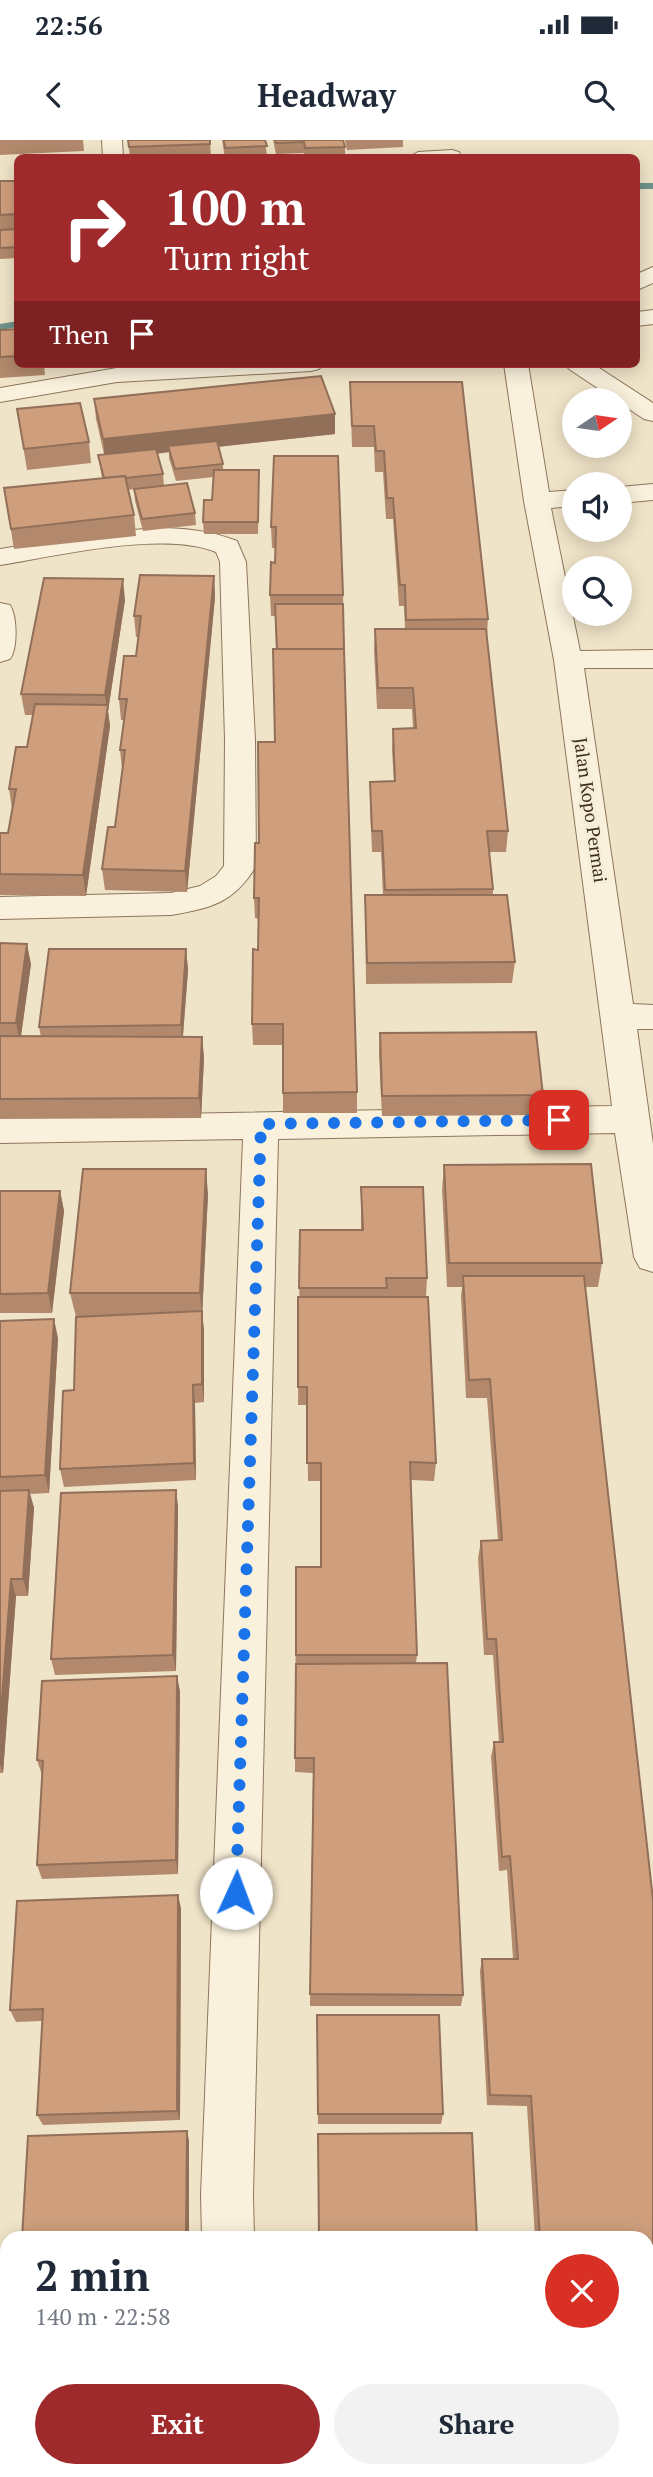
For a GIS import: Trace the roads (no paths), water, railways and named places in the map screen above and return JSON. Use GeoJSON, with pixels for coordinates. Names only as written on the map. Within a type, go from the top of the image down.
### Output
{"type":"FeatureCollection","features":[{"type":"Feature","properties":{"kind":"street"},"geometry":{"type":"LineString","coordinates":[[0,395],[121,376],[153,368]]}},
{"type":"Feature","properties":{"kind":"street"},"geometry":{"type":"LineString","coordinates":[[121,376],[248,368]]}},
{"type":"Feature","properties":{"kind":"street","name":"Jalan Kopo Permai"},"geometry":{"type":"LineString","coordinates":[[517,368],[537,501],[568,660],[607,922],[631,1119],[653,1257]]}},
{"type":"Feature","properties":{"kind":"street"},"geometry":{"type":"LineString","coordinates":[[583,368],[653,414]]}},
{"type":"Feature","properties":{"kind":"street"},"geometry":{"type":"LineString","coordinates":[[632,494],[653,492]]}},
{"type":"Feature","properties":{"kind":"street"},"geometry":{"type":"LineString","coordinates":[[537,501],[562,499]]}},
{"type":"Feature","properties":{"kind":"street"},"geometry":{"type":"LineString","coordinates":[[0,557],[165,536],[210,538],[228,547],[233,556],[240,740],[240,866],[230,883],[209,896],[171,904],[0,908]]}},
{"type":"Feature","properties":{"kind":"street"},"geometry":{"type":"LineString","coordinates":[[0,613],[0,653]]}},
{"type":"Feature","properties":{"kind":"street"},"geometry":{"type":"LineString","coordinates":[[568,660],[653,659]]}},
{"type":"Feature","properties":{"kind":"street"},"geometry":{"type":"LineString","coordinates":[[617,1016],[653,1017]]}},
{"type":"Feature","properties":{"kind":"street"},"geometry":{"type":"LineString","coordinates":[[0,1129],[631,1119]]}},
{"type":"Feature","properties":{"kind":"street"},"geometry":{"type":"LineString","coordinates":[[228,2231],[227,2181],[261,1124]]}},
{"type":"Feature","properties":{"kind":"waterway"},"geometry":{"type":"LineString","coordinates":[[640,186],[653,186]]}},
{"type":"Feature","properties":{"kind":"waterway"},"geometry":{"type":"LineString","coordinates":[[0,327],[14,325]]}}]}
